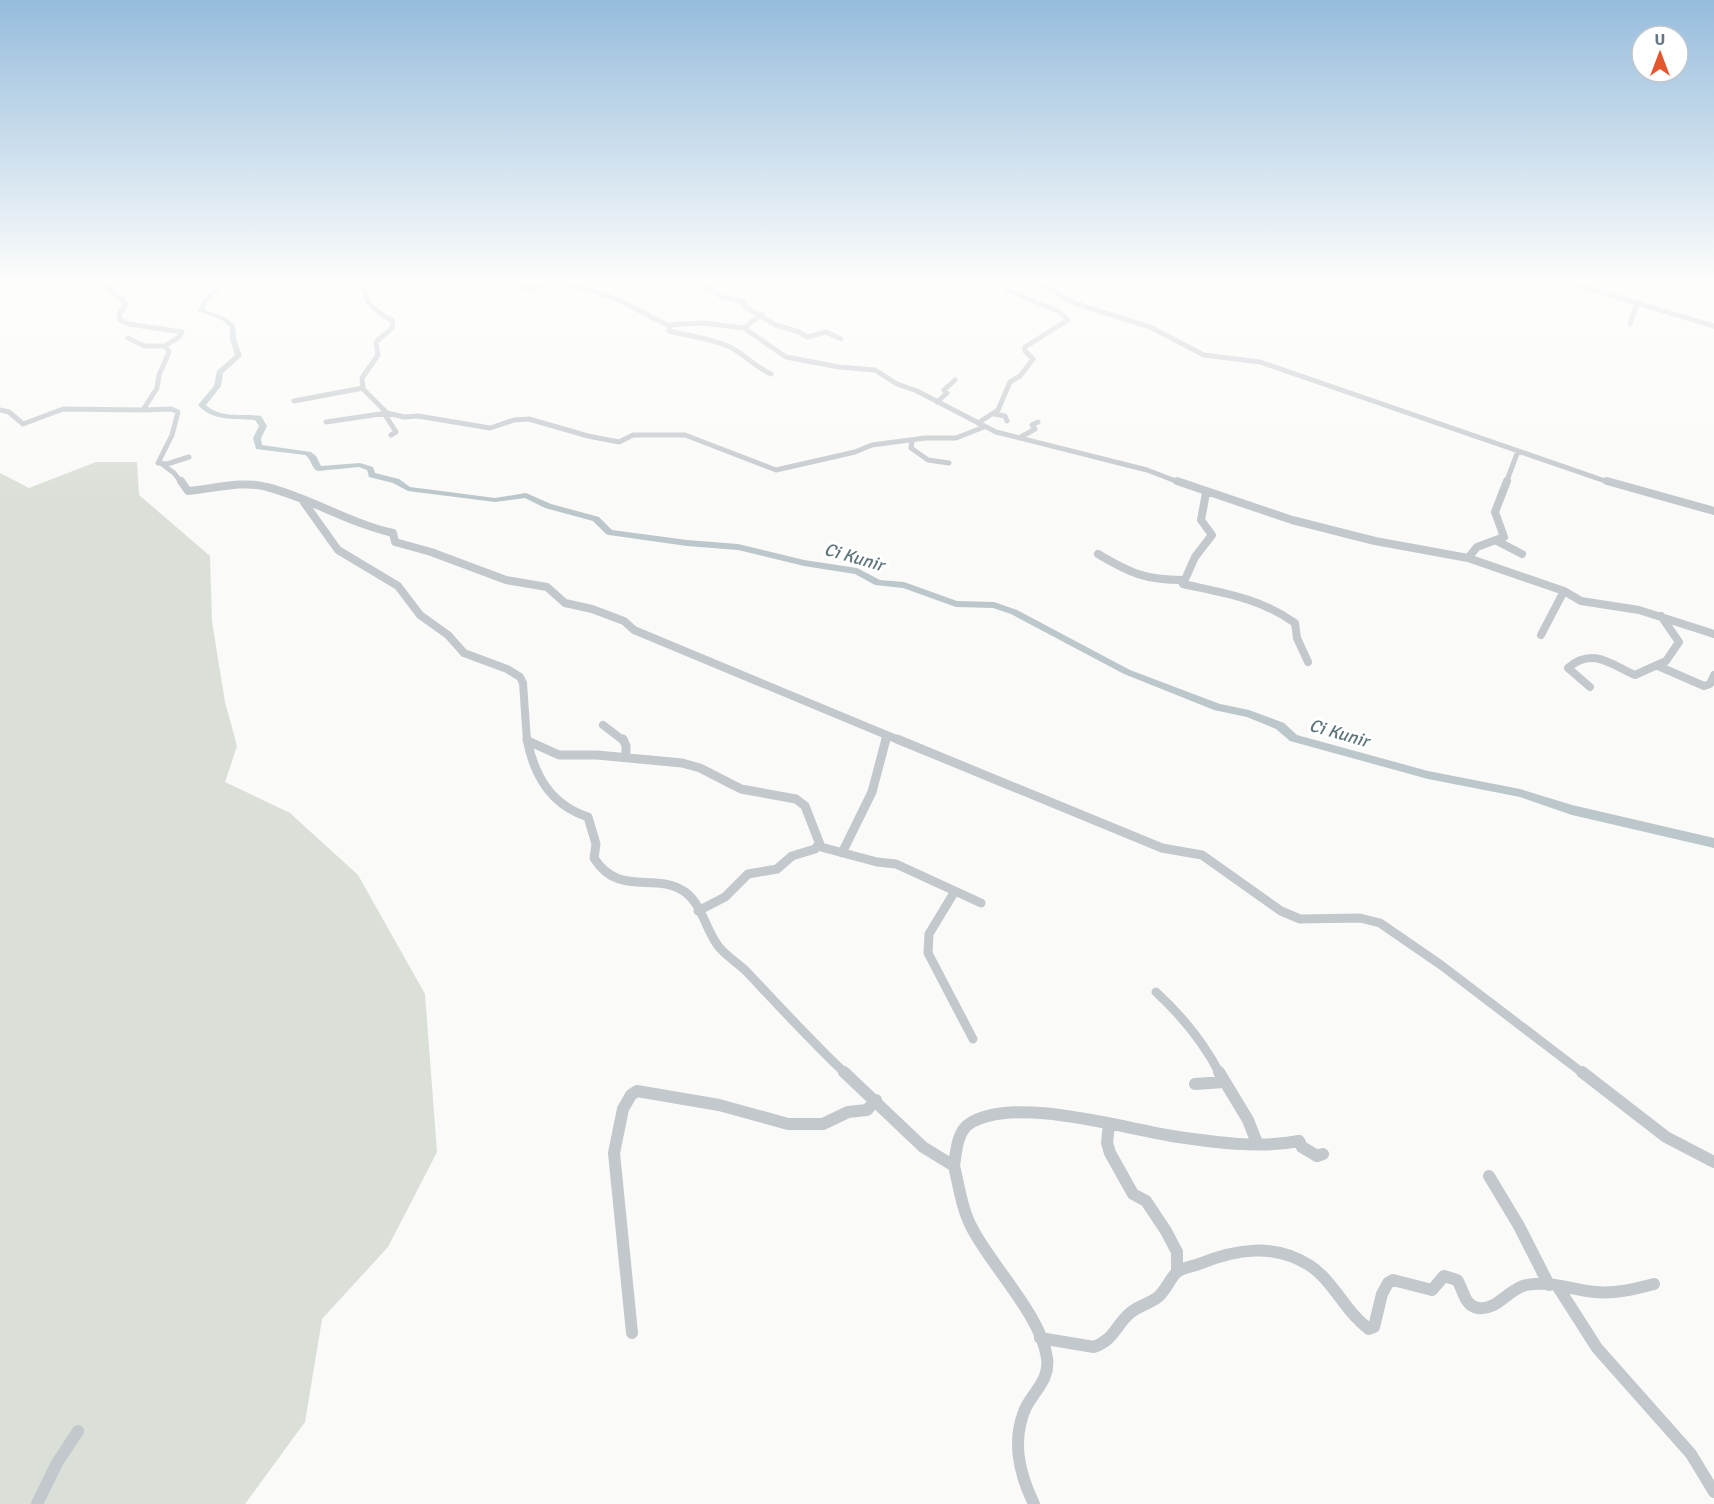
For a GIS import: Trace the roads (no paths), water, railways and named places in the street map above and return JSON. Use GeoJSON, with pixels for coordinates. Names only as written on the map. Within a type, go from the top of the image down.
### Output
{"type":"FeatureCollection","features":[{"type":"Feature","properties":{"kind":"street"},"geometry":{"type":"LineString","coordinates":[[142,410],[157,388],[159,375],[168,353]]}},
{"type":"Feature","properties":{"kind":"street"},"geometry":{"type":"LineString","coordinates":[[378,353],[362,378],[363,388],[385,413],[395,429],[396,432],[391,435]]}},
{"type":"Feature","properties":{"kind":"street"},"geometry":{"type":"LineString","coordinates":[[738,353],[759,369],[771,374]]}},
{"type":"Feature","properties":{"kind":"street"},"geometry":{"type":"LineString","coordinates":[[779,353],[839,367],[875,370],[897,384],[981,425],[1019,438],[1147,470],[1206,493],[1292,520],[1376,541],[1468,558],[1564,591],[1572,598],[1587,603],[1622,606],[1714,634]]}},
{"type":"Feature","properties":{"kind":"street"},"geometry":{"type":"LineString","coordinates":[[326,422],[385,413],[490,428],[510,421],[529,419],[588,436],[619,442],[633,435],[685,435],[776,470],[855,452],[872,445],[925,438],[961,437],[981,425],[998,410],[1010,382],[1020,376],[1033,360],[1027,353]]}},
{"type":"Feature","properties":{"kind":"street"},"geometry":{"type":"LineString","coordinates":[[1201,353],[1260,362],[1657,497],[1714,511]]}},
{"type":"Feature","properties":{"kind":"street"},"geometry":{"type":"LineString","coordinates":[[937,402],[944,397],[947,393],[944,390],[955,380]]}},
{"type":"Feature","properties":{"kind":"street"},"geometry":{"type":"LineString","coordinates":[[294,401],[363,388]]}},
{"type":"Feature","properties":{"kind":"street"},"geometry":{"type":"LineString","coordinates":[[0,410],[9,412],[23,424],[63,409],[171,409],[178,412],[170,440],[157,462],[172,471],[190,492],[256,485],[328,507],[376,529],[393,533],[394,541],[397,543],[431,552],[509,581],[547,587],[565,603],[589,608],[624,621],[634,630],[1162,848],[1202,855],[1294,918],[1308,920],[1360,918],[1380,923],[1441,965],[1666,1137],[1714,1162]]}},
{"type":"Feature","properties":{"kind":"street"},"geometry":{"type":"LineString","coordinates":[[994,414],[1005,416],[1006,421]]}},
{"type":"Feature","properties":{"kind":"street"},"geometry":{"type":"LineString","coordinates":[[1019,438],[1035,429],[1032,425],[1038,422]]}},
{"type":"Feature","properties":{"kind":"street"},"geometry":{"type":"LineString","coordinates":[[912,441],[911,447],[918,455],[932,462],[949,463]]}},
{"type":"Feature","properties":{"kind":"street"},"geometry":{"type":"LineString","coordinates":[[1468,558],[1477,547],[1504,537],[1495,512],[1518,451]]}},
{"type":"Feature","properties":{"kind":"street"},"geometry":{"type":"LineString","coordinates":[[162,464],[189,457]]}},
{"type":"Feature","properties":{"kind":"street"},"geometry":{"type":"LineString","coordinates":[[1183,580],[1195,557],[1212,535],[1201,520],[1206,493]]}},
{"type":"Feature","properties":{"kind":"street"},"geometry":{"type":"LineString","coordinates":[[303,501],[338,550],[398,586],[420,615],[451,638],[464,653],[507,669],[520,677],[523,683],[524,723],[538,777],[544,787],[565,804],[588,817],[596,844],[594,858],[601,869],[619,880],[669,886],[684,891],[719,947],[744,969],[812,1042],[924,1147],[954,1166]]}},
{"type":"Feature","properties":{"kind":"street"},"geometry":{"type":"LineString","coordinates":[[1497,541],[1522,554]]}},
{"type":"Feature","properties":{"kind":"street"},"geometry":{"type":"LineString","coordinates":[[1098,554],[1130,573],[1152,578],[1183,580]]}},
{"type":"Feature","properties":{"kind":"street"},"geometry":{"type":"LineString","coordinates":[[1183,580],[1186,586],[1240,596],[1286,615],[1295,623],[1297,638],[1308,662]]}},
{"type":"Feature","properties":{"kind":"street"},"geometry":{"type":"LineString","coordinates":[[1541,635],[1564,591]]}},
{"type":"Feature","properties":{"kind":"street"},"geometry":{"type":"LineString","coordinates":[[1590,687],[1569,671],[1570,664],[1585,660],[1608,660],[1635,675],[1666,661],[1679,642],[1661,616]]}},
{"type":"Feature","properties":{"kind":"street"},"geometry":{"type":"LineString","coordinates":[[1658,666],[1704,686],[1708,686],[1714,675]]}},
{"type":"Feature","properties":{"kind":"street"},"geometry":{"type":"LineString","coordinates":[[603,725],[625,740],[628,745],[626,757]]}},
{"type":"Feature","properties":{"kind":"street"},"geometry":{"type":"LineString","coordinates":[[842,853],[872,792],[887,735]]}},
{"type":"Feature","properties":{"kind":"street"},"geometry":{"type":"LineString","coordinates":[[528,741],[563,756],[626,757],[682,763],[700,768],[734,786],[796,799],[807,810],[818,845]]}},
{"type":"Feature","properties":{"kind":"street"},"geometry":{"type":"LineString","coordinates":[[532,754],[548,751]]}},
{"type":"Feature","properties":{"kind":"street"},"geometry":{"type":"LineString","coordinates":[[818,845],[877,862],[896,864],[981,903]]}},
{"type":"Feature","properties":{"kind":"street"},"geometry":{"type":"LineString","coordinates":[[698,911],[725,897],[748,874],[777,869],[792,856],[815,849],[818,845]]}},
{"type":"Feature","properties":{"kind":"street"},"geometry":{"type":"LineString","coordinates":[[955,891],[929,934],[928,953],[973,1039]]}},
{"type":"Feature","properties":{"kind":"street"},"geometry":{"type":"LineString","coordinates":[[1156,992],[1193,1031],[1213,1060],[1248,1120],[1257,1143]]}},
{"type":"Feature","properties":{"kind":"street"},"geometry":{"type":"LineString","coordinates":[[1195,1084],[1224,1082]]}},
{"type":"Feature","properties":{"kind":"street"},"geometry":{"type":"LineString","coordinates":[[632,1333],[614,1153],[617,1132],[629,1096],[637,1091],[719,1105],[788,1124],[809,1125],[823,1124],[848,1112],[867,1110],[876,1100]]}},
{"type":"Feature","properties":{"kind":"street"},"geometry":{"type":"LineString","coordinates":[[1034,1504],[1021,1478],[1017,1437],[1026,1408],[1048,1373],[1047,1356],[1032,1318],[971,1227],[954,1166],[960,1135],[970,1123],[1023,1112],[1109,1124],[1171,1136],[1257,1143],[1268,1146],[1299,1141],[1314,1154],[1323,1154]]}},
{"type":"Feature","properties":{"kind":"street"},"geometry":{"type":"LineString","coordinates":[[1040,1338],[1094,1347],[1108,1341],[1119,1331],[1122,1321],[1133,1310],[1144,1306],[1170,1288],[1177,1272],[1177,1252],[1166,1231],[1146,1201],[1133,1194],[1110,1153],[1107,1143],[1109,1124]]}},
{"type":"Feature","properties":{"kind":"street"},"geometry":{"type":"LineString","coordinates":[[1489,1176],[1554,1286],[1597,1348],[1691,1454],[1714,1492]]}},
{"type":"Feature","properties":{"kind":"street"},"geometry":{"type":"LineString","coordinates":[[1177,1272],[1243,1250],[1284,1255],[1317,1270],[1358,1320],[1372,1329],[1383,1288],[1390,1280],[1432,1290],[1444,1276],[1457,1280],[1467,1302],[1472,1307],[1493,1306],[1522,1285],[1554,1286],[1598,1293],[1653,1284]]}},
{"type":"Feature","properties":{"kind":"street"},"geometry":{"type":"LineString","coordinates":[[37,1504],[57,1463],[78,1431]]}},
{"type":"Feature","properties":{"kind":"waterway","name":"Ci Kunir"},"geometry":{"type":"LineString","coordinates":[[238,353],[239,356],[219,372],[217,386],[202,405],[207,410],[220,415],[258,418],[263,426],[257,438],[259,447],[308,454],[313,457],[318,469],[360,465],[370,469],[372,475],[396,481],[408,489],[495,500],[526,495],[548,506],[596,519],[609,532],[687,543],[738,547],[804,563],[857,571],[878,583],[904,585],[956,604],[994,605],[1014,612],[1127,672],[1218,707],[1249,714],[1280,726],[1294,738],[1428,775],[1520,793],[1572,810],[1714,843]]}}]}
